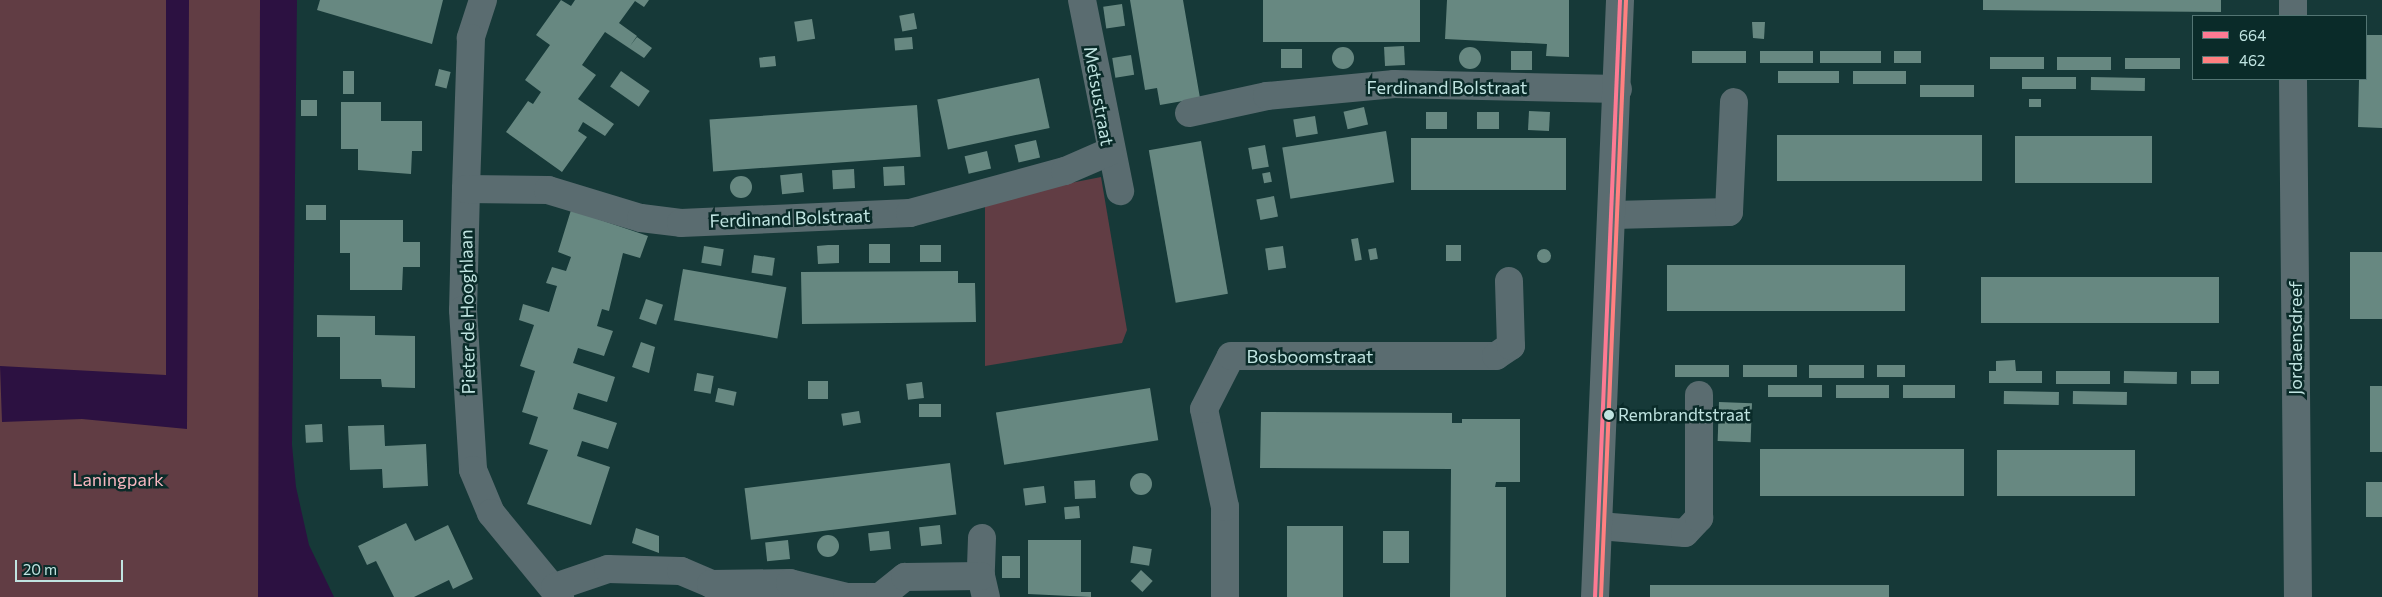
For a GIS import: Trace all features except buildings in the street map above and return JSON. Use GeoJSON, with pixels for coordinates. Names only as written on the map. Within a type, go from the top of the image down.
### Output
{"type":"FeatureCollection","features":[{"type":"Feature","properties":{"kind":"street","name":"Pieter de Hooghlaan"},"geometry":{"type":"LineString","coordinates":[[483,0],[471,38],[463,310],[473,470],[491,513],[557,592]]}},
{"type":"Feature","properties":{"kind":"street","name":"Metsustraat"},"geometry":{"type":"LineString","coordinates":[[1082,0],[1109,152],[1120,191]]}},
{"type":"Feature","properties":{"kind":"street"},"geometry":{"type":"LineString","coordinates":[[1595,597],[1614,215],[1620,0]]}},
{"type":"Feature","properties":{"kind":"street"},"geometry":{"type":"LineString","coordinates":[[2293,0],[2293,15]]}},
{"type":"Feature","properties":{"kind":"street","name":"Jordaensdreef"},"geometry":{"type":"LineString","coordinates":[[2293,80],[2298,597]]}},
{"type":"Feature","properties":{"kind":"street","name":"Ferdinand Bolstraat"},"geometry":{"type":"LineString","coordinates":[[1189,113],[1267,96],[1394,84],[1618,89]]}},
{"type":"Feature","properties":{"kind":"street"},"geometry":{"type":"LineString","coordinates":[[1614,215],[1729,212],[1734,102]]}},
{"type":"Feature","properties":{"kind":"street","name":"Ferdinand Bolstraat"},"geometry":{"type":"LineString","coordinates":[[466,189],[548,190],[641,218],[681,222],[910,213],[1065,171],[1109,152]]}},
{"type":"Feature","properties":{"kind":"street","name":"Bosboomstraat"},"geometry":{"type":"LineString","coordinates":[[1225,597],[1225,507],[1204,410],[1231,356],[1496,356],[1511,346],[1509,281]]}},
{"type":"Feature","properties":{"kind":"street"},"geometry":{"type":"LineString","coordinates":[[1599,526],[1685,533],[1699,518],[1699,395]]}},
{"type":"Feature","properties":{"kind":"street"},"geometry":{"type":"LineString","coordinates":[[557,592],[608,569],[681,571],[711,584],[790,583],[847,597],[880,597],[904,577],[984,586],[982,538]]}},
{"type":"Feature","properties":{"kind":"green space","name":"Laningpark"},"geometry":{"type":"Polygon","coordinates":[[[0,0],[260,0],[260,597],[0,597],[0,0]]]}},
{"type":"Feature","properties":{"kind":"green space"},"geometry":{"type":"Polygon","coordinates":[[[1101,177],[1127,330],[1122,343],[985,366],[985,200],[1101,177]]]}},
{"type":"Feature","properties":{"kind":"shaded area"},"geometry":{"type":"Polygon","coordinates":[[[166,0],[189,0],[187,429],[82,419],[2,422],[0,366],[166,375],[166,0]]]}},
{"type":"Feature","properties":{"kind":"shaded area"},"geometry":{"type":"Polygon","coordinates":[[[260,0],[297,0],[292,445],[296,487],[309,545],[334,597],[258,597],[260,0]]]}},
{"type":"Feature","properties":{"kind":"transit line","name":"664"},"geometry":{"type":"LineString","coordinates":[[1595,597],[1620,0]]}},
{"type":"Feature","properties":{"kind":"transit line","name":"462"},"geometry":{"type":"LineString","coordinates":[[1601,597],[1626,0]]}},
{"type":"Feature","properties":{"kind":"place","name":"Rembrandtstraat"},"geometry":{"type":"Point","coordinates":[1609,415]}}]}
